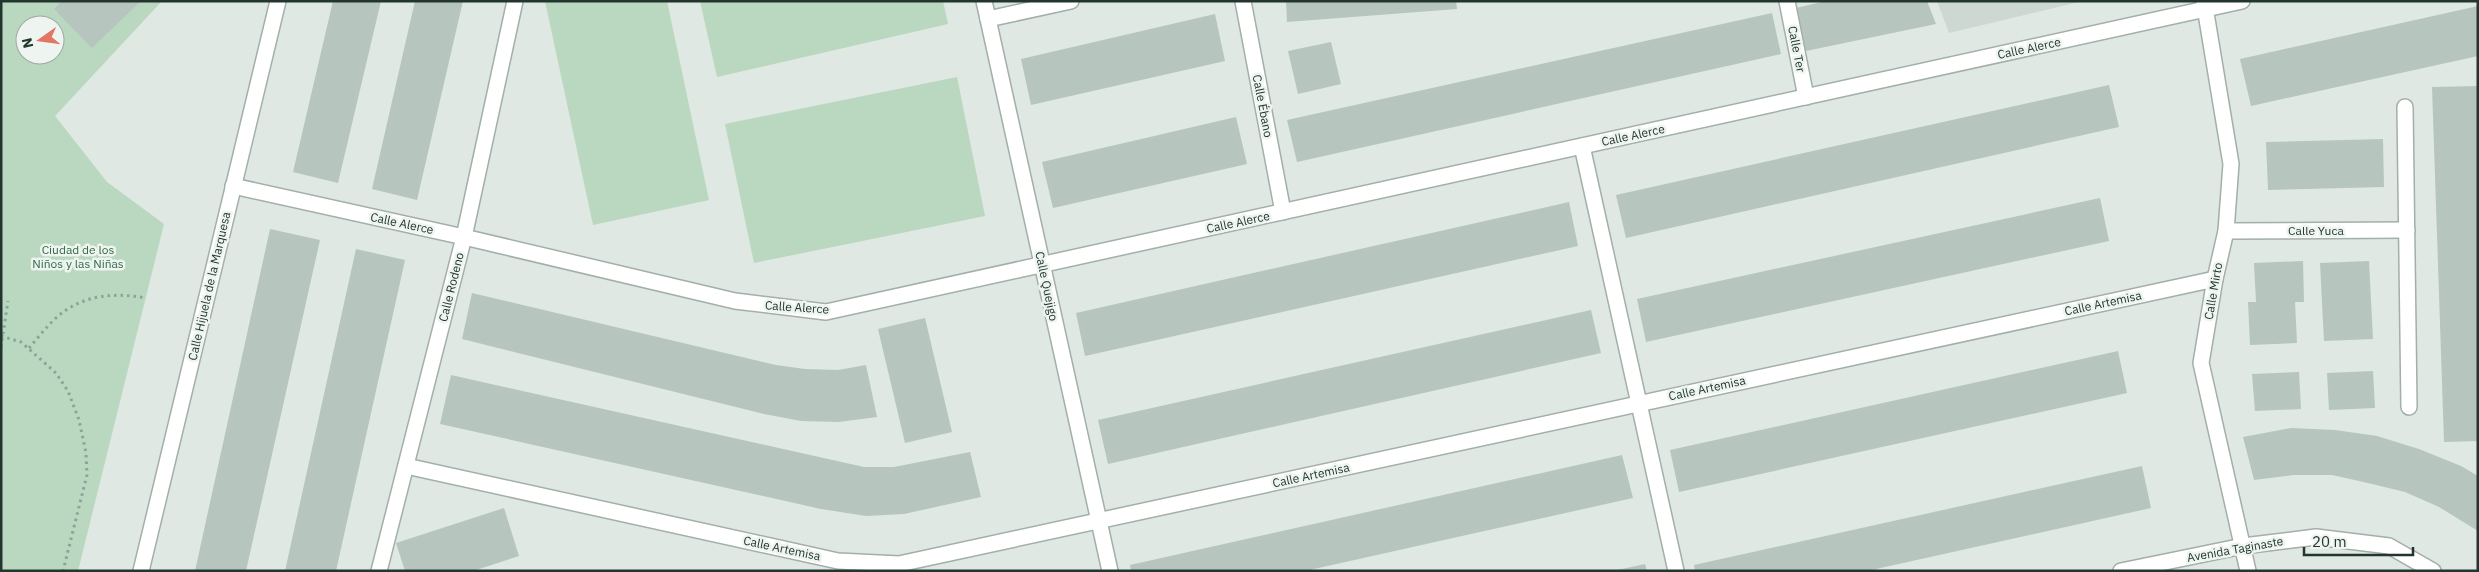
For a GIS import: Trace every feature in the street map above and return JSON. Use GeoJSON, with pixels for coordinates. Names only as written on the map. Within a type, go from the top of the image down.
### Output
{"type":"FeatureCollection","features":[{"type":"Feature","properties":{"kind":"street","name":"Calle Hijuela de la Marquesa"},"geometry":{"type":"LineString","coordinates":[[141,571],[278,1]]}},
{"type":"Feature","properties":{"kind":"street","name":"Calle Rodeno"},"geometry":{"type":"LineString","coordinates":[[379,571],[464,237],[515,1]]}},
{"type":"Feature","properties":{"kind":"street","name":"Calle Quejigo"},"geometry":{"type":"LineString","coordinates":[[984,1],[1110,571]]}},
{"type":"Feature","properties":{"kind":"street"},"geometry":{"type":"LineString","coordinates":[[988,20],[1072,1]]}},
{"type":"Feature","properties":{"kind":"street","name":"Calle Ébano"},"geometry":{"type":"LineString","coordinates":[[1243,1],[1283,212]]}},
{"type":"Feature","properties":{"kind":"street","name":"Calle Ter"},"geometry":{"type":"LineString","coordinates":[[1787,1],[1806,97]]}},
{"type":"Feature","properties":{"kind":"street","name":"Calle Alerce"},"geometry":{"type":"LineString","coordinates":[[233,186],[464,237],[735,301],[826,312],[1806,97],[2204,5],[2242,1]]}},
{"type":"Feature","properties":{"kind":"street","name":"Calle Mirto"},"geometry":{"type":"LineString","coordinates":[[2204,5],[2231,164],[2226,231],[2215,279],[2201,363],[2248,571]]}},
{"type":"Feature","properties":{"kind":"street"},"geometry":{"type":"LineString","coordinates":[[2405,107],[2409,407]]}},
{"type":"Feature","properties":{"kind":"street"},"geometry":{"type":"LineString","coordinates":[[1582,146],[1676,571]]}},
{"type":"Feature","properties":{"kind":"street","name":"Calle Yuca"},"geometry":{"type":"LineString","coordinates":[[2226,231],[2407,230]]}},
{"type":"Feature","properties":{"kind":"street","name":"Calle Artemisa"},"geometry":{"type":"LineString","coordinates":[[406,466],[838,561],[899,564],[2215,279]]}},
{"type":"Feature","properties":{"kind":"street","name":"Avenida Taginaste"},"geometry":{"type":"LineString","coordinates":[[2121,571],[2243,546],[2316,537],[2390,546],[2433,571]]}},
{"type":"Feature","properties":{"kind":"path"},"geometry":{"type":"LineString","coordinates":[[28,348],[55,318],[75,305],[98,296],[124,294],[146,298]]}},
{"type":"Feature","properties":{"kind":"path"},"geometry":{"type":"LineString","coordinates":[[1,346],[8,301]]}},
{"type":"Feature","properties":{"kind":"path"},"geometry":{"type":"LineString","coordinates":[[2,337],[21,342],[56,373],[68,391],[79,420],[86,453],[87,475],[64,571]]}},
{"type":"Feature","properties":{"kind":"shaded area"},"geometry":{"type":"Polygon","coordinates":[[[1937,1],[2083,1],[1949,33],[1937,1]]]}},
{"type":"Feature","properties":{"kind":"green space","name":"Ciudad de los Niños y las Niñas"},"geometry":{"type":"Polygon","coordinates":[[[1,1],[162,1],[55,116],[107,182],[164,224],[78,571],[1,571],[1,1]]]}},
{"type":"Feature","properties":{"kind":"green space"},"geometry":{"type":"Polygon","coordinates":[[[545,1],[667,1],[709,200],[593,225],[545,1]]]}},
{"type":"Feature","properties":{"kind":"green space"},"geometry":{"type":"Polygon","coordinates":[[[700,1],[943,1],[948,24],[717,77],[700,1]]]}},
{"type":"Feature","properties":{"kind":"green space"},"geometry":{"type":"Polygon","coordinates":[[[957,77],[985,216],[754,263],[725,124],[957,77]]]}},
{"type":"Feature","properties":{"kind":"building"},"geometry":{"type":"Polygon","coordinates":[[[62,1],[141,1],[92,48],[65,20],[65,15],[60,15],[54,9],[62,1]]]}},
{"type":"Feature","properties":{"kind":"building"},"geometry":{"type":"Polygon","coordinates":[[[333,1],[381,1],[338,183],[293,172],[333,1]]]}},
{"type":"Feature","properties":{"kind":"building"},"geometry":{"type":"Polygon","coordinates":[[[415,1],[463,1],[417,200],[372,189],[415,1]]]}},
{"type":"Feature","properties":{"kind":"building"},"geometry":{"type":"Polygon","coordinates":[[[1286,1],[1456,1],[1457,9],[1287,22],[1286,1]]]}},
{"type":"Feature","properties":{"kind":"building"},"geometry":{"type":"Polygon","coordinates":[[[1826,1],[1927,1],[1936,24],[1806,51],[1796,8],[1826,1]]]}},
{"type":"Feature","properties":{"kind":"building"},"geometry":{"type":"Polygon","coordinates":[[[2478,6],[2478,56],[2251,106],[2240,59],[2478,6]]]}},
{"type":"Feature","properties":{"kind":"building"},"geometry":{"type":"Polygon","coordinates":[[[1772,13],[1781,54],[1297,162],[1287,120],[1772,13]]]}},
{"type":"Feature","properties":{"kind":"building"},"geometry":{"type":"Polygon","coordinates":[[[1215,14],[1225,61],[1031,105],[1021,59],[1215,14]]]}},
{"type":"Feature","properties":{"kind":"building"},"geometry":{"type":"Polygon","coordinates":[[[1331,42],[1341,84],[1298,94],[1288,51],[1331,42]]]}},
{"type":"Feature","properties":{"kind":"building"},"geometry":{"type":"Polygon","coordinates":[[[2109,85],[2119,127],[1626,238],[1616,195],[2109,85]]]}},
{"type":"Feature","properties":{"kind":"building"},"geometry":{"type":"Polygon","coordinates":[[[2478,86],[2478,441],[2444,442],[2432,87],[2478,86]]]}},
{"type":"Feature","properties":{"kind":"building"},"geometry":{"type":"Polygon","coordinates":[[[1236,117],[1247,164],[1053,208],[1042,162],[1236,117]]]}},
{"type":"Feature","properties":{"kind":"building"},"geometry":{"type":"Polygon","coordinates":[[[2383,139],[2384,187],[2268,190],[2266,142],[2383,139]]]}},
{"type":"Feature","properties":{"kind":"building"},"geometry":{"type":"Polygon","coordinates":[[[2100,198],[2109,241],[1646,342],[1637,299],[2100,198]]]}},
{"type":"Feature","properties":{"kind":"building"},"geometry":{"type":"Polygon","coordinates":[[[1569,202],[1578,246],[1085,356],[1076,313],[1569,202]]]}},
{"type":"Feature","properties":{"kind":"building"},"geometry":{"type":"Polygon","coordinates":[[[270,229],[320,240],[246,571],[195,571],[270,229]]]}},
{"type":"Feature","properties":{"kind":"building"},"geometry":{"type":"Polygon","coordinates":[[[356,249],[405,260],[336,571],[285,571],[356,249]]]}},
{"type":"Feature","properties":{"kind":"building"},"geometry":{"type":"Polygon","coordinates":[[[2303,261],[2304,302],[2295,302],[2297,343],[2250,345],[2248,302],[2256,302],[2254,263],[2303,261]]]}},
{"type":"Feature","properties":{"kind":"building"},"geometry":{"type":"Polygon","coordinates":[[[2369,261],[2373,339],[2324,341],[2320,263],[2369,261]]]}},
{"type":"Feature","properties":{"kind":"building"},"geometry":{"type":"Polygon","coordinates":[[[472,293],[776,365],[805,369],[838,370],[866,365],[877,417],[839,422],[801,421],[764,414],[462,339],[472,293]]]}},
{"type":"Feature","properties":{"kind":"building"},"geometry":{"type":"Polygon","coordinates":[[[1591,310],[1601,353],[1108,464],[1098,420],[1591,310]]]}},
{"type":"Feature","properties":{"kind":"building"},"geometry":{"type":"Polygon","coordinates":[[[925,318],[952,432],[905,443],[878,329],[925,318]]]}},
{"type":"Feature","properties":{"kind":"building"},"geometry":{"type":"Polygon","coordinates":[[[2118,351],[2127,393],[1679,492],[1670,450],[2118,351]]]}},
{"type":"Feature","properties":{"kind":"building"},"geometry":{"type":"Polygon","coordinates":[[[2373,371],[2375,408],[2329,410],[2327,373],[2373,371]]]}},
{"type":"Feature","properties":{"kind":"building"},"geometry":{"type":"Polygon","coordinates":[[[2299,372],[2301,409],[2255,411],[2252,374],[2299,372]]]}},
{"type":"Feature","properties":{"kind":"building"},"geometry":{"type":"Polygon","coordinates":[[[451,375],[864,467],[894,467],[970,452],[981,497],[904,514],[866,516],[821,509],[440,424],[451,375]]]}},
{"type":"Feature","properties":{"kind":"building"},"geometry":{"type":"Polygon","coordinates":[[[2291,428],[2335,430],[2377,436],[2419,449],[2461,466],[2478,476],[2478,531],[2439,507],[2405,492],[2368,483],[2332,475],[2293,475],[2254,480],[2243,437],[2291,428]]]}},
{"type":"Feature","properties":{"kind":"building"},"geometry":{"type":"Polygon","coordinates":[[[1622,455],[1633,498],[1305,571],[1131,571],[1130,565],[1622,455]]]}},
{"type":"Feature","properties":{"kind":"building"},"geometry":{"type":"Polygon","coordinates":[[[2142,466],[2151,508],[1867,571],[1695,571],[1694,565],[2142,466]]]}},
{"type":"Feature","properties":{"kind":"building"},"geometry":{"type":"Polygon","coordinates":[[[504,508],[519,556],[473,571],[405,571],[396,543],[504,508]]]}},
{"type":"Feature","properties":{"kind":"building"},"geometry":{"type":"Polygon","coordinates":[[[1645,564],[1647,571],[1617,571],[1617,570],[1645,564]]]}}]}
